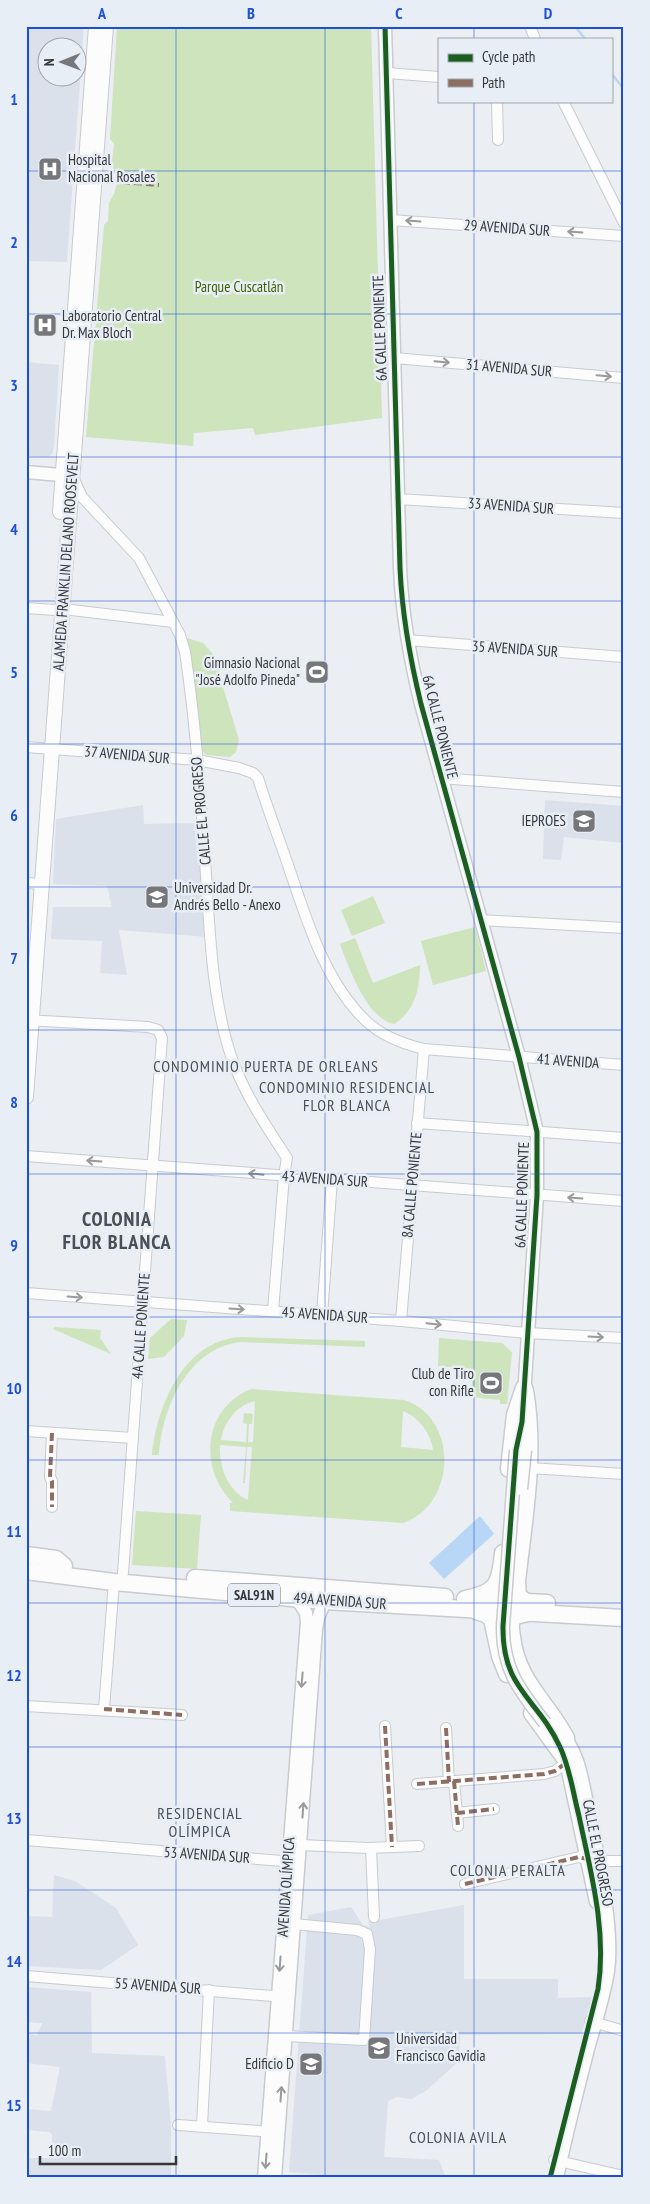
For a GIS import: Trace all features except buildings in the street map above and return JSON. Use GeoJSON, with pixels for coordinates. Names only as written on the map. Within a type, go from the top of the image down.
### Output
{"type":"FeatureCollection","features":[{"type":"Feature","properties":{"kind":"main road","name":"ALAMEDA FRANKLIN DELANO ROOSEVELT"},"geometry":{"type":"LineString","coordinates":[[26,996],[34,883],[48,748],[59,610],[96,26]]}},
{"type":"Feature","properties":{"kind":"main road","name":"ALAMEDA FRANKLIN DELANO ROOSEVELT"},"geometry":{"type":"LineString","coordinates":[[67,476],[106,26]]}},
{"type":"Feature","properties":{"kind":"main road","name":"ALAMEDA FRANKLIN DELANO ROOSEVELT"},"geometry":{"type":"LineString","coordinates":[[26,1097],[34,883]]}},
{"type":"Feature","properties":{"kind":"main road"},"geometry":{"type":"LineString","coordinates":[[524,1388],[528,1416],[529,1468],[517,1581],[518,1606],[511,1623],[511,1630],[516,1659],[522,1673],[566,1738]]}},
{"type":"Feature","properties":{"kind":"main road"},"geometry":{"type":"LineString","coordinates":[[467,1604],[486,1594],[498,1583],[501,1572],[515,1415],[524,1388]]}},
{"type":"Feature","properties":{"kind":"main road"},"geometry":{"type":"LineString","coordinates":[[26,1554],[56,1559],[63,1571],[52,1581],[26,1579]]}},
{"type":"Feature","properties":{"kind":"main road","name":"49A AVENIDA SUR"},"geometry":{"type":"LineString","coordinates":[[26,1562],[63,1571]]}},
{"type":"Feature","properties":{"kind":"main road","name":"49A AVENIDA SUR"},"geometry":{"type":"LineString","coordinates":[[26,1571],[63,1571],[324,1601],[624,1609]]}},
{"type":"Feature","properties":{"kind":"main road","name":"49A AVENIDA SUR"},"geometry":{"type":"LineString","coordinates":[[119,1577],[467,1604]]}},
{"type":"Feature","properties":{"kind":"main road"},"geometry":{"type":"LineString","coordinates":[[498,1583],[503,1588],[510,1588],[517,1581]]}},
{"type":"Feature","properties":{"kind":"main road"},"geometry":{"type":"LineString","coordinates":[[467,1604],[492,1619],[500,1656],[512,1682],[565,1760]]}},
{"type":"Feature","properties":{"kind":"main road","name":"49A AVENIDA SUR"},"geometry":{"type":"LineString","coordinates":[[518,1606],[624,1618]]}},
{"type":"Feature","properties":{"kind":"main road"},"geometry":{"type":"LineString","coordinates":[[494,1627],[502,1622],[508,1625],[511,1630]]}},
{"type":"Feature","properties":{"kind":"street","name":"6A CALLE PONIENTE"},"geometry":{"type":"LineString","coordinates":[[385,26],[400,583],[407,640],[440,778],[519,1057],[537,1132],[537,1195],[520,1450],[518,1606]]}},
{"type":"Feature","properties":{"kind":"street"},"geometry":{"type":"LineString","coordinates":[[530,26],[535,38]]}},
{"type":"Feature","properties":{"kind":"street"},"geometry":{"type":"LineString","coordinates":[[387,73],[438,77]]}},
{"type":"Feature","properties":{"kind":"street"},"geometry":{"type":"LineString","coordinates":[[497,102],[498,140]]}},
{"type":"Feature","properties":{"kind":"street"},"geometry":{"type":"LineString","coordinates":[[564,102],[624,223]]}},
{"type":"Feature","properties":{"kind":"street","name":"29 AVENIDA SUR"},"geometry":{"type":"LineString","coordinates":[[390,220],[624,236]]}},
{"type":"Feature","properties":{"kind":"street","name":"31 AVENIDA SUR"},"geometry":{"type":"LineString","coordinates":[[394,358],[624,378]]}},
{"type":"Feature","properties":{"kind":"street"},"geometry":{"type":"LineString","coordinates":[[26,472],[67,476]]}},
{"type":"Feature","properties":{"kind":"street","name":"CALLE EL PROGRESO"},"geometry":{"type":"LineString","coordinates":[[67,476],[82,498],[139,558],[180,635],[185,652],[197,760],[211,946],[224,1026],[232,1058],[245,1089],[262,1120],[287,1158],[284,1176]]}},
{"type":"Feature","properties":{"kind":"street","name":"33 AVENIDA SUR"},"geometry":{"type":"LineString","coordinates":[[398,499],[624,513]]}},
{"type":"Feature","properties":{"kind":"street"},"geometry":{"type":"LineString","coordinates":[[26,608],[173,622]]}},
{"type":"Feature","properties":{"kind":"street","name":"35 AVENIDA SUR"},"geometry":{"type":"LineString","coordinates":[[407,640],[624,657]]}},
{"type":"Feature","properties":{"kind":"street","name":"37 AVENIDA SUR"},"geometry":{"type":"LineString","coordinates":[[26,747],[197,760],[239,768],[253,773],[258,778]]}},
{"type":"Feature","properties":{"kind":"street","name":"41 AVENIDA"},"geometry":{"type":"LineString","coordinates":[[258,778],[298,895],[328,969],[345,997],[366,1021],[402,1043],[424,1049],[624,1065]]}},
{"type":"Feature","properties":{"kind":"street"},"geometry":{"type":"LineString","coordinates":[[440,778],[624,792]]}},
{"type":"Feature","properties":{"kind":"street"},"geometry":{"type":"LineString","coordinates":[[480,920],[624,928]]}},
{"type":"Feature","properties":{"kind":"street","name":"4A CALLE PONIENTE"},"geometry":{"type":"LineString","coordinates":[[29,1020],[148,1027],[158,1030],[162,1038],[154,1166],[132,1438],[104,1709]]}},
{"type":"Feature","properties":{"kind":"street","name":"8A CALLE PONIENTE"},"geometry":{"type":"LineString","coordinates":[[400,1321],[424,1049]]}},
{"type":"Feature","properties":{"kind":"street"},"geometry":{"type":"LineString","coordinates":[[417,1123],[624,1138]]}},
{"type":"Feature","properties":{"kind":"street","name":"43 AVENIDA SUR"},"geometry":{"type":"LineString","coordinates":[[26,1156],[624,1201]]}},
{"type":"Feature","properties":{"kind":"street"},"geometry":{"type":"LineString","coordinates":[[273,1311],[284,1176]]}},
{"type":"Feature","properties":{"kind":"street"},"geometry":{"type":"LineString","coordinates":[[322,1315],[332,1179]]}},
{"type":"Feature","properties":{"kind":"street","name":"45 AVENIDA SUR"},"geometry":{"type":"LineString","coordinates":[[26,1293],[400,1321],[527,1333],[624,1338]]}},
{"type":"Feature","properties":{"kind":"street"},"geometry":{"type":"LineString","coordinates":[[26,1431],[132,1438]]}},
{"type":"Feature","properties":{"kind":"street"},"geometry":{"type":"LineString","coordinates":[[52,1433],[50,1477],[52,1481],[52,1507]]}},
{"type":"Feature","properties":{"kind":"street"},"geometry":{"type":"LineString","coordinates":[[529,1468],[624,1474]]}},
{"type":"Feature","properties":{"kind":"street","name":"AVENIDA OLÍMPICA"},"geometry":{"type":"LineString","coordinates":[[275,2178],[273,2132],[293,1861],[307,1622],[306,1613],[298,1598]]}},
{"type":"Feature","properties":{"kind":"street","name":"AVENIDA OLÍMPICA"},"geometry":{"type":"LineString","coordinates":[[264,2178],[273,2132],[286,2036],[283,1996],[294,1924],[293,1861],[300,1845],[317,1623],[324,1601]]}},
{"type":"Feature","properties":{"kind":"street","name":"CALLE EL PROGRESO"},"geometry":{"type":"LineString","coordinates":[[518,1606],[502,1638],[506,1662],[519,1688],[547,1721],[566,1738],[574,1753],[582,1783],[592,1860],[601,1956],[593,2022],[557,2161],[550,2178]]}},
{"type":"Feature","properties":{"kind":"street"},"geometry":{"type":"LineString","coordinates":[[26,1706],[182,1715]]}},
{"type":"Feature","properties":{"kind":"street","name":"CALLE EL PROGRESO"},"geometry":{"type":"LineString","coordinates":[[547,1721],[565,1760],[592,1860]]}},
{"type":"Feature","properties":{"kind":"street"},"geometry":{"type":"LineString","coordinates":[[385,1726],[392,1847]]}},
{"type":"Feature","properties":{"kind":"street"},"geometry":{"type":"LineString","coordinates":[[446,1728],[458,1826]]}},
{"type":"Feature","properties":{"kind":"street"},"geometry":{"type":"LineString","coordinates":[[417,1784],[544,1774],[555,1771],[565,1760]]}},
{"type":"Feature","properties":{"kind":"street"},"geometry":{"type":"LineString","coordinates":[[457,1813],[494,1809]]}},
{"type":"Feature","properties":{"kind":"street","name":"53 AVENIDA SUR"},"geometry":{"type":"LineString","coordinates":[[26,1840],[293,1861]]}},
{"type":"Feature","properties":{"kind":"street"},"geometry":{"type":"LineString","coordinates":[[300,1845],[371,1848],[419,1846]]}},
{"type":"Feature","properties":{"kind":"street"},"geometry":{"type":"LineString","coordinates":[[371,1848],[374,1918]]}},
{"type":"Feature","properties":{"kind":"street"},"geometry":{"type":"LineString","coordinates":[[466,1884],[579,1857],[592,1860],[624,1861]]}},
{"type":"Feature","properties":{"kind":"street"},"geometry":{"type":"LineString","coordinates":[[286,2036],[364,2040],[370,1949],[367,1934],[358,1930],[294,1924]]}},
{"type":"Feature","properties":{"kind":"street","name":"55 AVENIDA SUR"},"geometry":{"type":"LineString","coordinates":[[26,1976],[283,1996]]}},
{"type":"Feature","properties":{"kind":"street"},"geometry":{"type":"LineString","coordinates":[[202,2126],[209,1990]]}},
{"type":"Feature","properties":{"kind":"street"},"geometry":{"type":"LineString","coordinates":[[593,2022],[624,2031]]}},
{"type":"Feature","properties":{"kind":"street"},"geometry":{"type":"LineString","coordinates":[[178,2125],[273,2132]]}},
{"type":"Feature","properties":{"kind":"street"},"geometry":{"type":"LineString","coordinates":[[557,2161],[624,2176]]}},
{"type":"Feature","properties":{"kind":"street","name":"CALLE EL PROGRESO"},"geometry":{"type":"LineString","coordinates":[[556,2178],[557,2161]]}},
{"type":"Feature","properties":{"kind":"shaded area","name":"Hospital Nacional Rosales"},"geometry":{"type":"Polygon","coordinates":[[[26,26],[84,26],[83,38],[38,38],[38,88],[80,88],[67,262],[26,261],[26,26]]]}},
{"type":"Feature","properties":{"kind":"shaded area"},"geometry":{"type":"Polygon","coordinates":[[[26,362],[59,365],[54,447],[52,454],[48,457],[26,456],[26,362]]]}},
{"type":"Feature","properties":{"kind":"shaded area","name":"IEPROES"},"geometry":{"type":"Polygon","coordinates":[[[545,800],[624,806],[624,843],[564,837],[561,860],[543,859],[545,800]]]}},
{"type":"Feature","properties":{"kind":"shaded area","name":"Universidad Dr. Andrés Bello - Anexo"},"geometry":{"type":"Polygon","coordinates":[[[143,805],[144,824],[197,823],[208,937],[119,930],[127,975],[100,973],[102,941],[51,939],[53,907],[112,907],[107,886],[53,884],[56,819],[143,805]]]}},
{"type":"Feature","properties":{"kind":"shaded area"},"geometry":{"type":"Polygon","coordinates":[[[54,1875],[75,1881],[116,1908],[138,1945],[101,1970],[26,1966],[26,1916],[52,1917],[54,1875]]]}},
{"type":"Feature","properties":{"kind":"shaded area","name":"Universidad Francisco Gavidia"},"geometry":{"type":"Polygon","coordinates":[[[464,1905],[464,1979],[558,1979],[558,1998],[593,1997],[581,2034],[460,2035],[459,2061],[427,2090],[412,2099],[397,2097],[388,2101],[384,2157],[439,2160],[446,2178],[358,2178],[289,2172],[308,1915],[351,1907],[363,1925],[370,1927],[368,1922],[464,1905]]]}},
{"type":"Feature","properties":{"kind":"shaded area"},"geometry":{"type":"Polygon","coordinates":[[[26,1987],[91,1992],[92,2053],[165,2056],[171,2126],[171,2178],[26,2177],[26,2158],[52,2158],[52,2134],[49,2132],[26,2130],[26,2109],[51,2111],[60,2067],[26,2063],[26,2048],[31,2034],[37,2036],[42,2023],[26,2022],[26,1987]]]}},
{"type":"Feature","properties":{"kind":"green space","name":"Parque Cuscatlán"},"geometry":{"type":"Polygon","coordinates":[[[117,26],[371,26],[382,418],[255,435],[253,428],[194,433],[193,446],[86,437],[104,225],[108,221],[109,203],[117,183],[112,162],[114,144],[110,139],[117,26]]]}},
{"type":"Feature","properties":{"kind":"green space"},"geometry":{"type":"Polygon","coordinates":[[[187,638],[203,643],[213,654],[239,740],[236,752],[230,757],[207,755],[201,750],[187,638]]]}},
{"type":"Feature","properties":{"kind":"green space"},"geometry":{"type":"Polygon","coordinates":[[[373,896],[385,923],[352,936],[341,910],[373,896]]]}},
{"type":"Feature","properties":{"kind":"green space"},"geometry":{"type":"Polygon","coordinates":[[[475,927],[486,971],[433,985],[421,941],[475,927]]]}},
{"type":"Feature","properties":{"kind":"green space"},"geometry":{"type":"Polygon","coordinates":[[[355,938],[373,983],[420,965],[419,982],[415,998],[407,1013],[394,1024],[384,1020],[375,1013],[367,1003],[354,979],[340,944],[355,938]]]}},
{"type":"Feature","properties":{"kind":"green space"},"geometry":{"type":"Polygon","coordinates":[[[171,1319],[187,1320],[184,1336],[164,1357],[148,1359],[150,1338],[171,1319]]]}},
{"type":"Feature","properties":{"kind":"green space"},"geometry":{"type":"Polygon","coordinates":[[[55,1327],[101,1330],[100,1338],[111,1354],[53,1329],[55,1327]]]}},
{"type":"Feature","properties":{"kind":"green space"},"geometry":{"type":"Polygon","coordinates":[[[240,1337],[365,1341],[365,1347],[240,1342],[221,1347],[205,1356],[192,1368],[181,1384],[172,1400],[165,1419],[159,1455],[152,1455],[160,1416],[176,1379],[188,1363],[203,1350],[220,1341],[240,1337]]]}},
{"type":"Feature","properties":{"kind":"green space","name":"Club de Tiro con Rifle"},"geometry":{"type":"Polygon","coordinates":[[[439,1338],[502,1343],[512,1352],[507,1404],[500,1404],[500,1400],[471,1397],[473,1369],[438,1366],[439,1338]]]}},
{"type":"Feature","properties":{"kind":"green space"},"geometry":{"type":"Polygon","coordinates":[[[251,1389],[404,1400],[422,1409],[435,1424],[442,1442],[444,1461],[442,1481],[434,1499],[421,1513],[403,1523],[230,1511],[230,1503],[233,1503],[222,1489],[214,1474],[211,1440],[215,1424],[223,1410],[235,1398],[251,1389]],[[255,1401],[243,1406],[232,1415],[225,1427],[221,1440],[246,1442],[247,1424],[243,1423],[244,1413],[253,1414],[252,1424],[249,1424],[248,1442],[253,1442],[255,1401]],[[403,1411],[401,1447],[433,1450],[427,1432],[414,1417],[403,1411]],[[220,1445],[223,1469],[230,1484],[235,1491],[248,1500],[252,1447],[247,1447],[245,1483],[243,1483],[246,1447],[220,1445]]]}},
{"type":"Feature","properties":{"kind":"green space"},"geometry":{"type":"Polygon","coordinates":[[[136,1511],[201,1515],[197,1569],[132,1565],[136,1511]]]}},
{"type":"Feature","properties":{"kind":"water"},"geometry":{"type":"Polygon","coordinates":[[[480,1516],[494,1534],[444,1579],[429,1563],[480,1516]]]}},
{"type":"Feature","properties":{"kind":"waterway"},"geometry":{"type":"LineString","coordinates":[[575,26],[584,38]]}},
{"type":"Feature","properties":{"kind":"waterway"},"geometry":{"type":"LineString","coordinates":[[612,74],[624,89]]}},
{"type":"Feature","properties":{"kind":"marked path"},"geometry":{"type":"LineString","coordinates":[[122,182],[159,185]]}},
{"type":"Feature","properties":{"kind":"marked path"},"geometry":{"type":"LineString","coordinates":[[52,1433],[50,1477],[52,1481],[52,1507]]}},
{"type":"Feature","properties":{"kind":"marked path"},"geometry":{"type":"LineString","coordinates":[[104,1709],[182,1715]]}},
{"type":"Feature","properties":{"kind":"marked path"},"geometry":{"type":"LineString","coordinates":[[385,1726],[392,1847]]}},
{"type":"Feature","properties":{"kind":"marked path"},"geometry":{"type":"LineString","coordinates":[[446,1728],[449,1782]]}},
{"type":"Feature","properties":{"kind":"marked path"},"geometry":{"type":"LineString","coordinates":[[417,1784],[544,1774],[555,1771],[566,1763]]}},
{"type":"Feature","properties":{"kind":"marked path"},"geometry":{"type":"LineString","coordinates":[[454,1781],[458,1826]]}},
{"type":"Feature","properties":{"kind":"marked path"},"geometry":{"type":"LineString","coordinates":[[457,1813],[494,1809]]}},
{"type":"Feature","properties":{"kind":"marked path"},"geometry":{"type":"LineString","coordinates":[[465,1884],[579,1857],[587,1859]]}},
{"type":"Feature","properties":{"kind":"cycle path"},"geometry":{"type":"LineString","coordinates":[[385,26],[400,568],[405,619],[421,704],[519,1057],[537,1132],[537,1195],[522,1422],[516,1450],[503,1626],[504,1648],[508,1665],[515,1679],[551,1730],[566,1763],[588,1859],[596,1902],[601,1946],[598,1989],[550,2178]]}},
{"type":"Feature","properties":{"kind":"place","name":"Hospital Nacional Rosales"},"geometry":{"type":"Point","coordinates":[50,169]}},
{"type":"Feature","properties":{"kind":"place","name":"Laboratorio Central Dr. Max Bloch"},"geometry":{"type":"Point","coordinates":[45,325]}},
{"type":"Feature","properties":{"kind":"place","name":"Gimnasio Nacional \"José Adolfo Pineda\""},"geometry":{"type":"Point","coordinates":[317,672]}},
{"type":"Feature","properties":{"kind":"place","name":"IEPROES"},"geometry":{"type":"Point","coordinates":[584,821]}},
{"type":"Feature","properties":{"kind":"place","name":"Universidad Dr. Andrés Bello - Anexo"},"geometry":{"type":"Point","coordinates":[157,897]}},
{"type":"Feature","properties":{"kind":"place","name":"Club de Tiro con Rifle"},"geometry":{"type":"Point","coordinates":[491,1383]}},
{"type":"Feature","properties":{"kind":"place","name":"Universidad Francisco Gavidia"},"geometry":{"type":"Point","coordinates":[379,2048]}},
{"type":"Feature","properties":{"kind":"place","name":"Edificio D"},"geometry":{"type":"Point","coordinates":[311,2064]}},
{"type":"Feature","properties":{"kind":"district","name":"CONDOMINIO PUERTA DE ORLEANS"},"geometry":{"type":"Point","coordinates":[266,1066]}},
{"type":"Feature","properties":{"kind":"district","name":"CONDOMINIO RESIDENCIAL FLOR BLANCA"},"geometry":{"type":"Point","coordinates":[347,1096]}},
{"type":"Feature","properties":{"kind":"district","name":"COLONIA FLOR BLANCA"},"geometry":{"type":"Point","coordinates":[117,1230]}},
{"type":"Feature","properties":{"kind":"district","name":"RESIDENCIAL OLÍMPICA"},"geometry":{"type":"Point","coordinates":[200,1822]}},
{"type":"Feature","properties":{"kind":"district","name":"COLONIA PERALTA"},"geometry":{"type":"Point","coordinates":[508,1870]}},
{"type":"Feature","properties":{"kind":"district","name":"COLONIA AVILA"},"geometry":{"type":"Point","coordinates":[458,2137]}}]}
